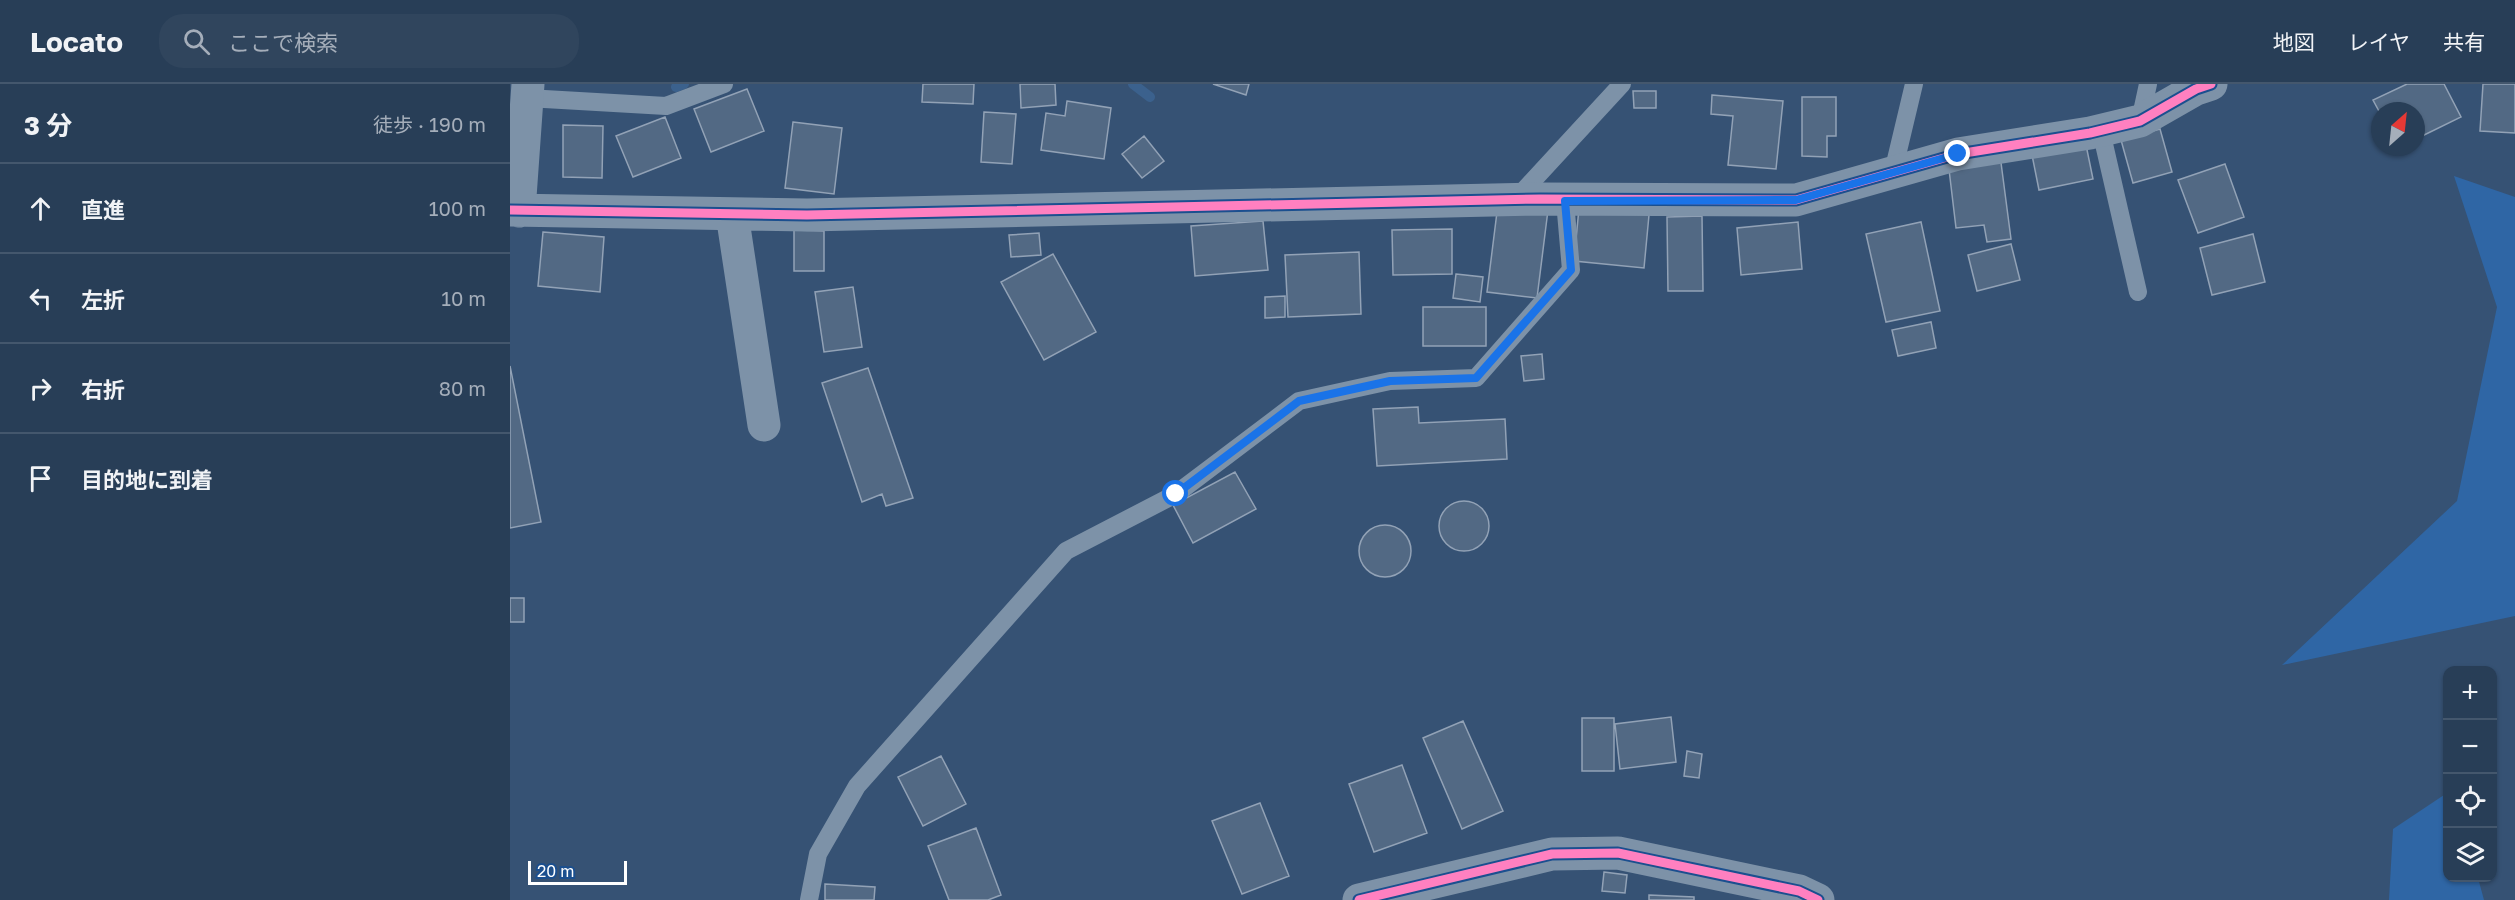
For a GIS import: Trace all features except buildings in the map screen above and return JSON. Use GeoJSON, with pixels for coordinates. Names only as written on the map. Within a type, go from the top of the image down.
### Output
{"type":"FeatureCollection","features":[{"type":"Feature","properties":{"kind":"street"},"geometry":{"type":"LineString","coordinates":[[528,91],[515,210],[807,215],[1515,200],[1796,200],[1958,154],[2101,131],[2140,121],[2196,89],[2211,84]]}},
{"type":"Feature","properties":{"kind":"street"},"geometry":{"type":"LineString","coordinates":[[732,214],[764,425]]}},
{"type":"Feature","properties":{"kind":"street"},"geometry":{"type":"LineString","coordinates":[[1359,900],[1552,854],[1618,853],[1799,891],[1818,900]]}},
{"type":"Feature","properties":{"kind":"lane"},"geometry":{"type":"LineString","coordinates":[[528,91],[666,106],[724,84]]}},
{"type":"Feature","properties":{"kind":"lane"},"geometry":{"type":"LineString","coordinates":[[1515,200],[1622,84]]}},
{"type":"Feature","properties":{"kind":"lane"},"geometry":{"type":"LineString","coordinates":[[1893,172],[1914,84]]}},
{"type":"Feature","properties":{"kind":"lane"},"geometry":{"type":"LineString","coordinates":[[2140,121],[2148,84]]}},
{"type":"Feature","properties":{"kind":"lane"},"geometry":{"type":"LineString","coordinates":[[2101,131],[2138,292]]}},
{"type":"Feature","properties":{"kind":"lane"},"geometry":{"type":"LineString","coordinates":[[808,900],[818,854],[857,786],[1066,551],[1176,494],[1299,401],[1390,381],[1476,378],[1571,270],[1565,201]]}},
{"type":"Feature","properties":{"kind":"shaded area"},"geometry":{"type":"Polygon","coordinates":[[[2454,176],[2515,197],[2515,616],[2282,665],[2457,501],[2497,307],[2454,176]]]}},
{"type":"Feature","properties":{"kind":"shaded area"},"geometry":{"type":"Polygon","coordinates":[[[2443,796],[2443,882],[2479,882],[2484,900],[2389,900],[2393,829],[2443,796]]]}},
{"type":"Feature","properties":{"kind":"waterway"},"geometry":{"type":"LineString","coordinates":[[676,87],[684,84]]}},
{"type":"Feature","properties":{"kind":"waterway"},"geometry":{"type":"LineString","coordinates":[[1133,84],[1150,97]]}},
{"type":"Feature","properties":{"kind":"cycle path"},"geometry":{"type":"LineString","coordinates":[[510,210],[807,215],[1540,199],[1796,200],[1958,154],[2090,133],[2140,121],[2196,89],[2211,84]]}},
{"type":"Feature","properties":{"kind":"cycle path"},"geometry":{"type":"LineString","coordinates":[[1359,900],[1552,854],[1618,853],[1799,891],[1818,900]]}},
{"type":"Feature","properties":{"kind":"route"},"geometry":{"type":"LineString","coordinates":[[1176,494],[1299,401],[1390,381],[1476,378],[1571,270],[1565,201],[1796,200],[1958,154]]}}]}
